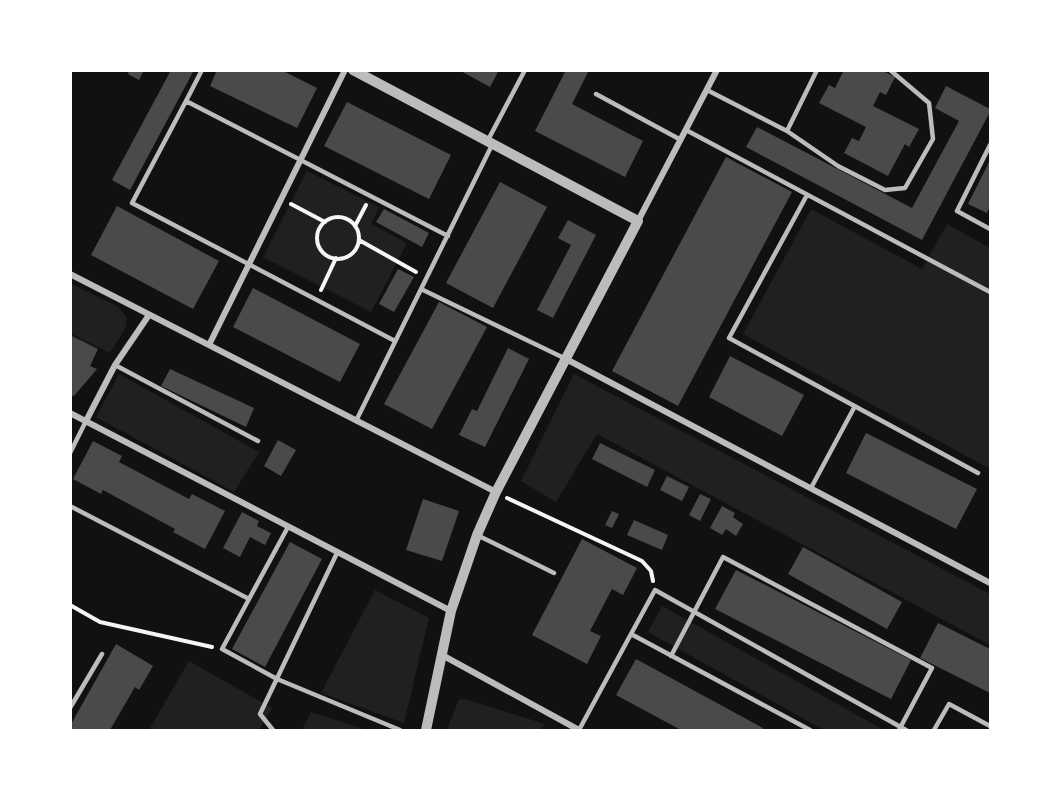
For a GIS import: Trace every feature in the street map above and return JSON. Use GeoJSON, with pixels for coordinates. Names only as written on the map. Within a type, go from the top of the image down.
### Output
{"type":"FeatureCollection","features":[{"type":"Feature","properties":{"kind":"street"},"geometry":{"type":"LineString","coordinates":[[209,345],[251,265],[345,70]]}},
{"type":"Feature","properties":{"kind":"street"},"geometry":{"type":"LineString","coordinates":[[353,70],[638,221]]}},
{"type":"Feature","properties":{"kind":"street"},"geometry":{"type":"LineString","coordinates":[[426,730],[450,611],[477,535],[496,492],[717,70]]}},
{"type":"Feature","properties":{"kind":"street"},"geometry":{"type":"LineString","coordinates":[[70,274],[496,492]]}},
{"type":"Feature","properties":{"kind":"street"},"geometry":{"type":"LineString","coordinates":[[86,421],[115,365],[149,315]]}},
{"type":"Feature","properties":{"kind":"street"},"geometry":{"type":"LineString","coordinates":[[566,358],[990,583]]}},
{"type":"Feature","properties":{"kind":"street"},"geometry":{"type":"LineString","coordinates":[[70,413],[450,611]]}},
{"type":"Feature","properties":{"kind":"street"},"geometry":{"type":"LineString","coordinates":[[442,655],[579,730]]}},
{"type":"Feature","properties":{"kind":"lane"},"geometry":{"type":"LineString","coordinates":[[202,70],[132,203],[395,341]]}},
{"type":"Feature","properties":{"kind":"lane"},"geometry":{"type":"LineString","coordinates":[[356,421],[448,236],[525,70]]}},
{"type":"Feature","properties":{"kind":"lane"},"geometry":{"type":"LineString","coordinates":[[786,131],[817,70]]}},
{"type":"Feature","properties":{"kind":"lane"},"geometry":{"type":"LineString","coordinates":[[707,90],[786,131],[838,166],[885,190],[905,188],[933,139],[929,103],[890,70]]}},
{"type":"Feature","properties":{"kind":"lane"},"geometry":{"type":"LineString","coordinates":[[596,94],[681,140]]}},
{"type":"Feature","properties":{"kind":"lane"},"geometry":{"type":"LineString","coordinates":[[186,100],[448,236]]}},
{"type":"Feature","properties":{"kind":"lane"},"geometry":{"type":"LineString","coordinates":[[686,130],[990,292]]}},
{"type":"Feature","properties":{"kind":"lane"},"geometry":{"type":"LineString","coordinates":[[990,145],[957,212],[990,229]]}},
{"type":"Feature","properties":{"kind":"lane"},"geometry":{"type":"LineString","coordinates":[[807,195],[729,338],[978,473]]}},
{"type":"Feature","properties":{"kind":"lane"},"geometry":{"type":"LineString","coordinates":[[421,289],[566,358]]}},
{"type":"Feature","properties":{"kind":"lane"},"geometry":{"type":"LineString","coordinates":[[115,365],[258,441]]}},
{"type":"Feature","properties":{"kind":"lane"},"geometry":{"type":"LineString","coordinates":[[811,488],[855,406]]}},
{"type":"Feature","properties":{"kind":"lane"},"geometry":{"type":"LineString","coordinates":[[70,453],[86,421]]}},
{"type":"Feature","properties":{"kind":"lane"},"geometry":{"type":"LineString","coordinates":[[70,506],[249,599]]}},
{"type":"Feature","properties":{"kind":"lane"},"geometry":{"type":"LineString","coordinates":[[288,527],[222,649],[277,679],[400,730]]}},
{"type":"Feature","properties":{"kind":"lane"},"geometry":{"type":"LineString","coordinates":[[477,535],[554,573]]}},
{"type":"Feature","properties":{"kind":"lane"},"geometry":{"type":"LineString","coordinates":[[273,730],[260,714],[337,554]]}},
{"type":"Feature","properties":{"kind":"lane"},"geometry":{"type":"LineString","coordinates":[[671,656],[723,557],[932,668],[900,729]]}},
{"type":"Feature","properties":{"kind":"lane"},"geometry":{"type":"LineString","coordinates":[[579,730],[655,590],[900,729],[906,730]]}},
{"type":"Feature","properties":{"kind":"lane"},"geometry":{"type":"LineString","coordinates":[[631,634],[803,729],[810,730]]}},
{"type":"Feature","properties":{"kind":"lane"},"geometry":{"type":"LineString","coordinates":[[70,708],[102,654]]}},
{"type":"Feature","properties":{"kind":"lane"},"geometry":{"type":"LineString","coordinates":[[934,730],[949,704],[990,726]]}},
{"type":"Feature","properties":{"kind":"path"},"geometry":{"type":"LineString","coordinates":[[355,226],[371,196]]}},
{"type":"Feature","properties":{"kind":"path"},"geometry":{"type":"LineString","coordinates":[[281,199],[325,222]]}},
{"type":"Feature","properties":{"kind":"path"},"geometry":{"type":"LineString","coordinates":[[359,240],[348,256],[336,258],[324,252],[318,240],[320,227],[337,217],[351,221],[359,240],[427,278]]}},
{"type":"Feature","properties":{"kind":"path"},"geometry":{"type":"LineString","coordinates":[[316,300],[336,258]]}},
{"type":"Feature","properties":{"kind":"path"},"geometry":{"type":"LineString","coordinates":[[496,492],[642,561],[651,571],[655,590]]}},
{"type":"Feature","properties":{"kind":"path"},"geometry":{"type":"LineString","coordinates":[[70,605],[100,622],[222,649]]}},
{"type":"Feature","properties":{"kind":"shaded area"},"geometry":{"type":"Polygon","coordinates":[[[307,171],[379,207],[371,224],[407,243],[371,312],[263,257],[307,171]]]}},
{"type":"Feature","properties":{"kind":"shaded area"},"geometry":{"type":"Polygon","coordinates":[[[811,209],[922,269],[947,224],[990,248],[990,469],[743,334],[811,209]]]}},
{"type":"Feature","properties":{"kind":"shaded area"},"geometry":{"type":"Polygon","coordinates":[[[70,283],[119,307],[127,318],[125,329],[110,353],[71,334],[70,283]]]}},
{"type":"Feature","properties":{"kind":"shaded area"},"geometry":{"type":"Polygon","coordinates":[[[119,374],[259,452],[234,492],[96,417],[119,374]]]}},
{"type":"Feature","properties":{"kind":"shaded area"},"geometry":{"type":"Polygon","coordinates":[[[574,374],[990,594],[990,645],[597,434],[556,502],[521,481],[574,374]]]}},
{"type":"Feature","properties":{"kind":"shaded area"},"geometry":{"type":"Polygon","coordinates":[[[375,590],[429,618],[404,723],[321,693],[375,590]]]}},
{"type":"Feature","properties":{"kind":"shaded area"},"geometry":{"type":"Polygon","coordinates":[[[662,606],[884,730],[824,730],[648,632],[662,606]]]}},
{"type":"Feature","properties":{"kind":"shaded area"},"geometry":{"type":"Polygon","coordinates":[[[189,661],[272,708],[259,730],[149,730],[189,661]]]}},
{"type":"Feature","properties":{"kind":"shaded area"},"geometry":{"type":"Polygon","coordinates":[[[459,699],[545,724],[541,730],[447,730],[459,699]]]}},
{"type":"Feature","properties":{"kind":"shaded area"},"geometry":{"type":"Polygon","coordinates":[[[311,712],[367,730],[302,730],[311,712]]]}},
{"type":"Feature","properties":{"kind":"building"},"geometry":{"type":"Polygon","coordinates":[[[129,70],[144,70],[139,80],[128,74],[129,70]]]}},
{"type":"Feature","properties":{"kind":"building"},"geometry":{"type":"Polygon","coordinates":[[[171,70],[194,70],[130,190],[112,180],[171,70]]]}},
{"type":"Feature","properties":{"kind":"building"},"geometry":{"type":"Polygon","coordinates":[[[217,70],[281,70],[317,88],[297,128],[210,86],[217,70]]]}},
{"type":"Feature","properties":{"kind":"building"},"geometry":{"type":"Polygon","coordinates":[[[459,70],[499,70],[490,87],[459,70]]]}},
{"type":"Feature","properties":{"kind":"building"},"geometry":{"type":"Polygon","coordinates":[[[566,70],[589,70],[572,104],[643,141],[625,177],[535,131],[566,70]]]}},
{"type":"Feature","properties":{"kind":"building"},"geometry":{"type":"Polygon","coordinates":[[[844,70],[881,70],[895,77],[886,95],[880,92],[873,106],[919,129],[909,147],[905,144],[888,176],[844,153],[852,138],[859,141],[866,127],[819,103],[829,85],[835,88],[844,70]]]}},
{"type":"Feature","properties":{"kind":"building"},"geometry":{"type":"Polygon","coordinates":[[[946,86],[990,109],[990,112],[922,240],[746,147],[757,127],[912,208],[959,121],[935,108],[946,86]]]}},
{"type":"Feature","properties":{"kind":"building"},"geometry":{"type":"Polygon","coordinates":[[[347,102],[451,155],[429,199],[324,146],[347,102]]]}},
{"type":"Feature","properties":{"kind":"building"},"geometry":{"type":"Polygon","coordinates":[[[726,157],[792,192],[678,406],[612,371],[726,157]]]}},
{"type":"Feature","properties":{"kind":"building"},"geometry":{"type":"Polygon","coordinates":[[[990,160],[990,206],[987,213],[968,204],[990,160]]]}},
{"type":"Feature","properties":{"kind":"building"},"geometry":{"type":"Polygon","coordinates":[[[500,182],[547,207],[493,308],[446,283],[500,182]]]}},
{"type":"Feature","properties":{"kind":"building"},"geometry":{"type":"Polygon","coordinates":[[[117,206],[219,261],[193,309],[91,255],[117,206]]]}},
{"type":"Feature","properties":{"kind":"building"},"geometry":{"type":"Polygon","coordinates":[[[384,209],[429,233],[422,247],[376,222],[384,209]]]}},
{"type":"Feature","properties":{"kind":"building"},"geometry":{"type":"Polygon","coordinates":[[[568,220],[596,235],[553,318],[537,310],[571,245],[558,238],[568,220]]]}},
{"type":"Feature","properties":{"kind":"building"},"geometry":{"type":"Polygon","coordinates":[[[398,269],[414,277],[394,312],[379,304],[398,269]]]}},
{"type":"Feature","properties":{"kind":"building"},"geometry":{"type":"Polygon","coordinates":[[[253,288],[360,344],[340,382],[233,327],[253,288]]]}},
{"type":"Feature","properties":{"kind":"building"},"geometry":{"type":"Polygon","coordinates":[[[439,302],[487,327],[432,429],[384,404],[439,302]]]}},
{"type":"Feature","properties":{"kind":"building"},"geometry":{"type":"Polygon","coordinates":[[[70,335],[98,349],[90,366],[97,369],[74,396],[70,395],[70,335]]]}},
{"type":"Feature","properties":{"kind":"building"},"geometry":{"type":"Polygon","coordinates":[[[508,348],[529,359],[485,447],[459,435],[472,409],[477,411],[508,348]]]}},
{"type":"Feature","properties":{"kind":"building"},"geometry":{"type":"Polygon","coordinates":[[[730,356],[804,395],[782,436],[709,397],[730,356]]]}},
{"type":"Feature","properties":{"kind":"building"},"geometry":{"type":"Polygon","coordinates":[[[170,369],[254,408],[246,427],[161,386],[170,369]]]}},
{"type":"Feature","properties":{"kind":"building"},"geometry":{"type":"Polygon","coordinates":[[[866,433],[977,489],[956,529],[846,473],[866,433]]]}},
{"type":"Feature","properties":{"kind":"building"},"geometry":{"type":"Polygon","coordinates":[[[278,440],[296,450],[281,476],[264,466],[278,440]]]}},
{"type":"Feature","properties":{"kind":"building"},"geometry":{"type":"Polygon","coordinates":[[[93,441],[122,456],[119,462],[189,499],[192,494],[225,511],[205,549],[173,532],[175,529],[103,490],[101,494],[73,479],[93,441]]]}},
{"type":"Feature","properties":{"kind":"building"},"geometry":{"type":"Polygon","coordinates":[[[600,443],[655,470],[647,487],[592,459],[600,443]]]}},
{"type":"Feature","properties":{"kind":"building"},"geometry":{"type":"Polygon","coordinates":[[[667,476],[689,487],[682,501],[660,490],[667,476]]]}},
{"type":"Feature","properties":{"kind":"building"},"geometry":{"type":"Polygon","coordinates":[[[700,494],[711,499],[700,521],[689,515],[700,494]]]}},
{"type":"Feature","properties":{"kind":"building"},"geometry":{"type":"Polygon","coordinates":[[[423,499],[459,511],[442,561],[406,550],[423,499]]]}},
{"type":"Feature","properties":{"kind":"building"},"geometry":{"type":"Polygon","coordinates":[[[722,506],[735,513],[733,517],[743,524],[736,536],[726,529],[722,535],[710,528],[722,506]]]}},
{"type":"Feature","properties":{"kind":"building"},"geometry":{"type":"Polygon","coordinates":[[[612,511],[619,514],[612,528],[605,525],[612,511]]]}},
{"type":"Feature","properties":{"kind":"building"},"geometry":{"type":"Polygon","coordinates":[[[242,512],[259,521],[257,526],[271,533],[265,545],[250,537],[240,557],[223,548],[242,512]]]}},
{"type":"Feature","properties":{"kind":"building"},"geometry":{"type":"Polygon","coordinates":[[[634,520],[668,535],[662,550],[627,535],[634,520]]]}},
{"type":"Feature","properties":{"kind":"building"},"geometry":{"type":"Polygon","coordinates":[[[582,539],[637,568],[623,595],[612,589],[590,631],[601,636],[587,664],[532,635],[582,539]]]}},
{"type":"Feature","properties":{"kind":"building"},"geometry":{"type":"Polygon","coordinates":[[[290,542],[322,559],[265,667],[232,649],[290,542]]]}},
{"type":"Feature","properties":{"kind":"building"},"geometry":{"type":"Polygon","coordinates":[[[803,547],[902,602],[887,629],[788,574],[803,547]]]}},
{"type":"Feature","properties":{"kind":"building"},"geometry":{"type":"Polygon","coordinates":[[[736,570],[911,660],[891,699],[715,609],[736,570]]]}},
{"type":"Feature","properties":{"kind":"building"},"geometry":{"type":"Polygon","coordinates":[[[938,623],[990,649],[990,693],[920,658],[938,623]]]}},
{"type":"Feature","properties":{"kind":"building"},"geometry":{"type":"Polygon","coordinates":[[[116,644],[153,666],[139,690],[135,687],[110,730],[70,730],[70,726],[116,644]]]}},
{"type":"Feature","properties":{"kind":"building"},"geometry":{"type":"Polygon","coordinates":[[[636,659],[763,728],[762,730],[681,730],[616,695],[636,659]]]}}]}
